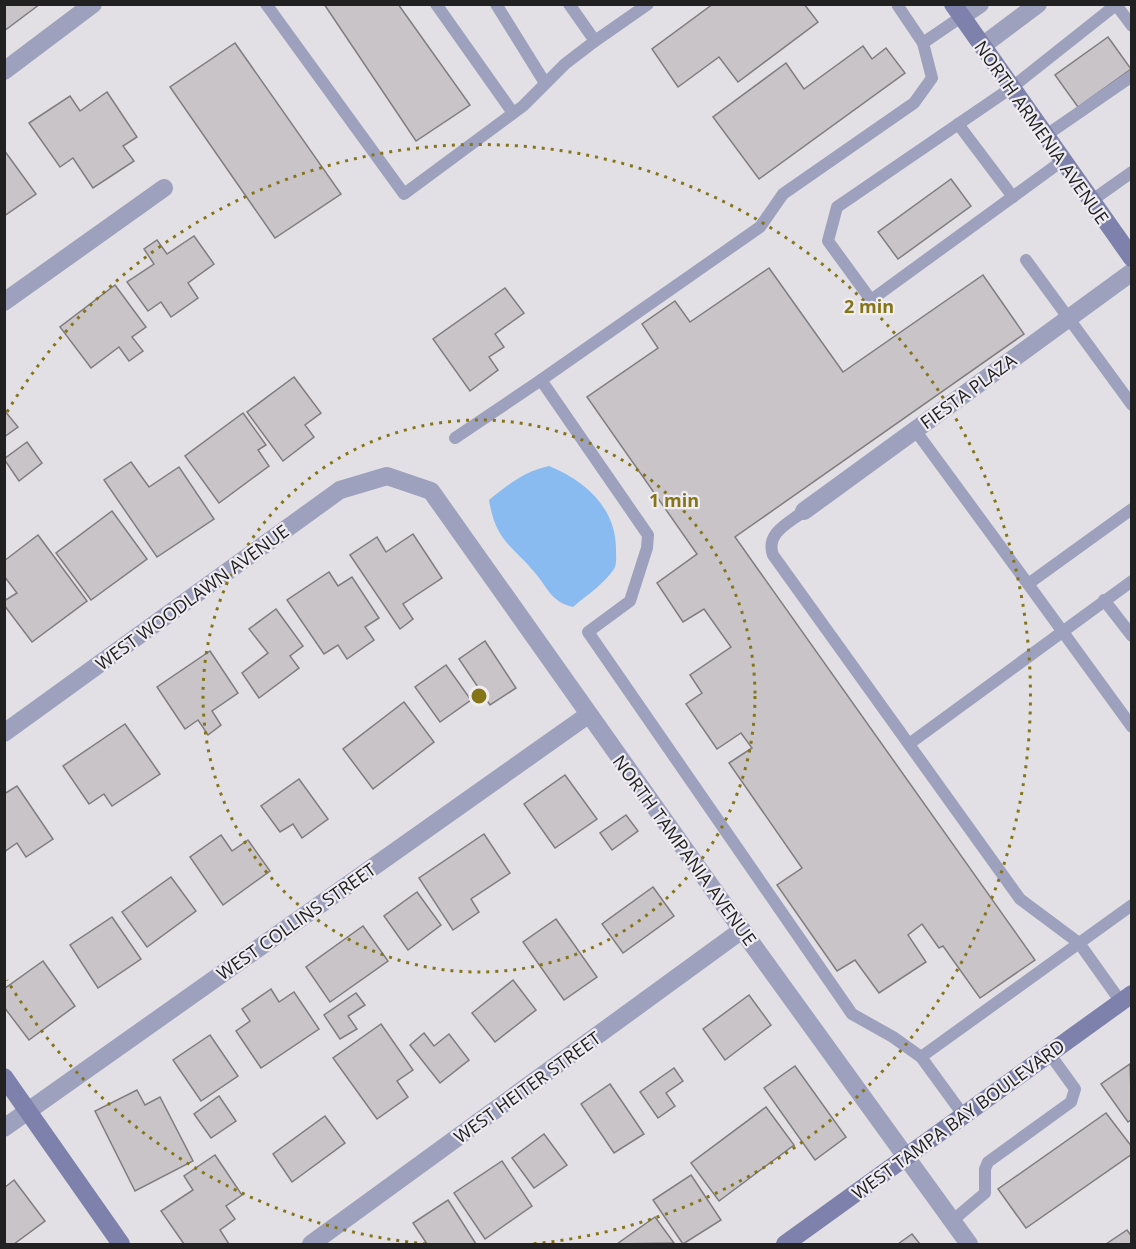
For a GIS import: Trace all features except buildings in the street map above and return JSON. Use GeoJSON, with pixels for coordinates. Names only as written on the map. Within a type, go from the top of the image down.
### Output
{"type":"FeatureCollection","features":[{"type":"Feature","properties":{"kind":"street"},"geometry":{"type":"LineString","coordinates":[[4,71],[93,4]]}},
{"type":"Feature","properties":{"kind":"street"},"geometry":{"type":"LineString","coordinates":[[957,11],[980,4]]}},
{"type":"Feature","properties":{"kind":"street"},"geometry":{"type":"LineString","coordinates":[[982,46],[1038,4]]}},
{"type":"Feature","properties":{"kind":"street","name":"NORTH ARMENIA AVENUE"},"geometry":{"type":"LineString","coordinates":[[957,11],[1131,258]]}},
{"type":"Feature","properties":{"kind":"street"},"geometry":{"type":"LineString","coordinates":[[4,302],[164,188]]}},
{"type":"Feature","properties":{"kind":"street","name":"FIESTA PLAZA"},"geometry":{"type":"LineString","coordinates":[[804,511],[1131,272]]}},
{"type":"Feature","properties":{"kind":"street","name":"NORTH TAMPANIA AVENUE"},"geometry":{"type":"LineString","coordinates":[[387,476],[431,490],[588,715],[969,1245]]}},
{"type":"Feature","properties":{"kind":"street","name":"WEST WOODLAWN AVENUE"},"geometry":{"type":"LineString","coordinates":[[4,733],[340,490],[387,476]]}},
{"type":"Feature","properties":{"kind":"street","name":"WEST COLLINS STREET"},"geometry":{"type":"LineString","coordinates":[[4,1128],[588,715]]}},
{"type":"Feature","properties":{"kind":"street","name":"WEST HEITER STREET"},"geometry":{"type":"LineString","coordinates":[[312,1245],[742,930]]}},
{"type":"Feature","properties":{"kind":"street","name":"WEST TAMPA BAY BOULEVARD"},"geometry":{"type":"LineString","coordinates":[[785,1245],[1126,998]]}},
{"type":"Feature","properties":{"kind":"street"},"geometry":{"type":"LineString","coordinates":[[4,1077],[121,1245]]}},
{"type":"Feature","properties":{"kind":"lane"},"geometry":{"type":"LineString","coordinates":[[266,4],[404,194],[513,114],[565,64],[648,4]]}},
{"type":"Feature","properties":{"kind":"lane"},"geometry":{"type":"LineString","coordinates":[[436,4],[513,114]]}},
{"type":"Feature","properties":{"kind":"lane"},"geometry":{"type":"LineString","coordinates":[[496,4],[545,83]]}},
{"type":"Feature","properties":{"kind":"lane"},"geometry":{"type":"LineString","coordinates":[[569,4],[595,42]]}},
{"type":"Feature","properties":{"kind":"lane"},"geometry":{"type":"LineString","coordinates":[[455,438],[760,227],[783,194],[914,103],[932,78],[923,43],[898,6],[900,4]]}},
{"type":"Feature","properties":{"kind":"lane"},"geometry":{"type":"LineString","coordinates":[[1062,161],[871,300],[828,241],[837,207],[1011,88],[1117,5],[1131,26]]}},
{"type":"Feature","properties":{"kind":"lane"},"geometry":{"type":"LineString","coordinates":[[923,43],[957,11]]}},
{"type":"Feature","properties":{"kind":"lane"},"geometry":{"type":"LineString","coordinates":[[1045,136],[1131,76]]}},
{"type":"Feature","properties":{"kind":"lane"},"geometry":{"type":"LineString","coordinates":[[958,124],[1013,197]]}},
{"type":"Feature","properties":{"kind":"lane"},"geometry":{"type":"LineString","coordinates":[[1091,201],[1131,172]]}},
{"type":"Feature","properties":{"kind":"lane"},"geometry":{"type":"LineString","coordinates":[[1026,260],[1131,405]]}},
{"type":"Feature","properties":{"kind":"lane"},"geometry":{"type":"LineString","coordinates":[[540,380],[648,535],[647,548],[630,601],[588,632],[852,1014],[921,1057],[964,1116]]}},
{"type":"Feature","properties":{"kind":"lane"},"geometry":{"type":"LineString","coordinates":[[915,430],[1062,631],[1127,711],[1131,727]]}},
{"type":"Feature","properties":{"kind":"lane"},"geometry":{"type":"LineString","coordinates":[[1028,584],[1131,508]]}},
{"type":"Feature","properties":{"kind":"lane"},"geometry":{"type":"LineString","coordinates":[[804,511],[772,536],[770,546],[773,555],[1020,899],[1079,943],[1126,998]]}},
{"type":"Feature","properties":{"kind":"lane"},"geometry":{"type":"LineString","coordinates":[[909,744],[1131,581]]}},
{"type":"Feature","properties":{"kind":"lane"},"geometry":{"type":"LineString","coordinates":[[1104,600],[1131,636]]}},
{"type":"Feature","properties":{"kind":"lane"},"geometry":{"type":"LineString","coordinates":[[921,1057],[1131,905]]}},
{"type":"Feature","properties":{"kind":"lane"},"geometry":{"type":"LineString","coordinates":[[952,1221],[985,1193],[987,1162],[1071,1102],[1075,1089],[1049,1053]]}},
{"type":"Feature","properties":{"kind":"water"},"geometry":{"type":"Polygon","coordinates":[[[549,466],[563,472],[587,488],[597,498],[611,522],[615,536],[616,565],[614,569],[573,607],[555,599],[536,574],[506,542],[496,525],[489,500],[525,475],[549,466]]]}}]}
